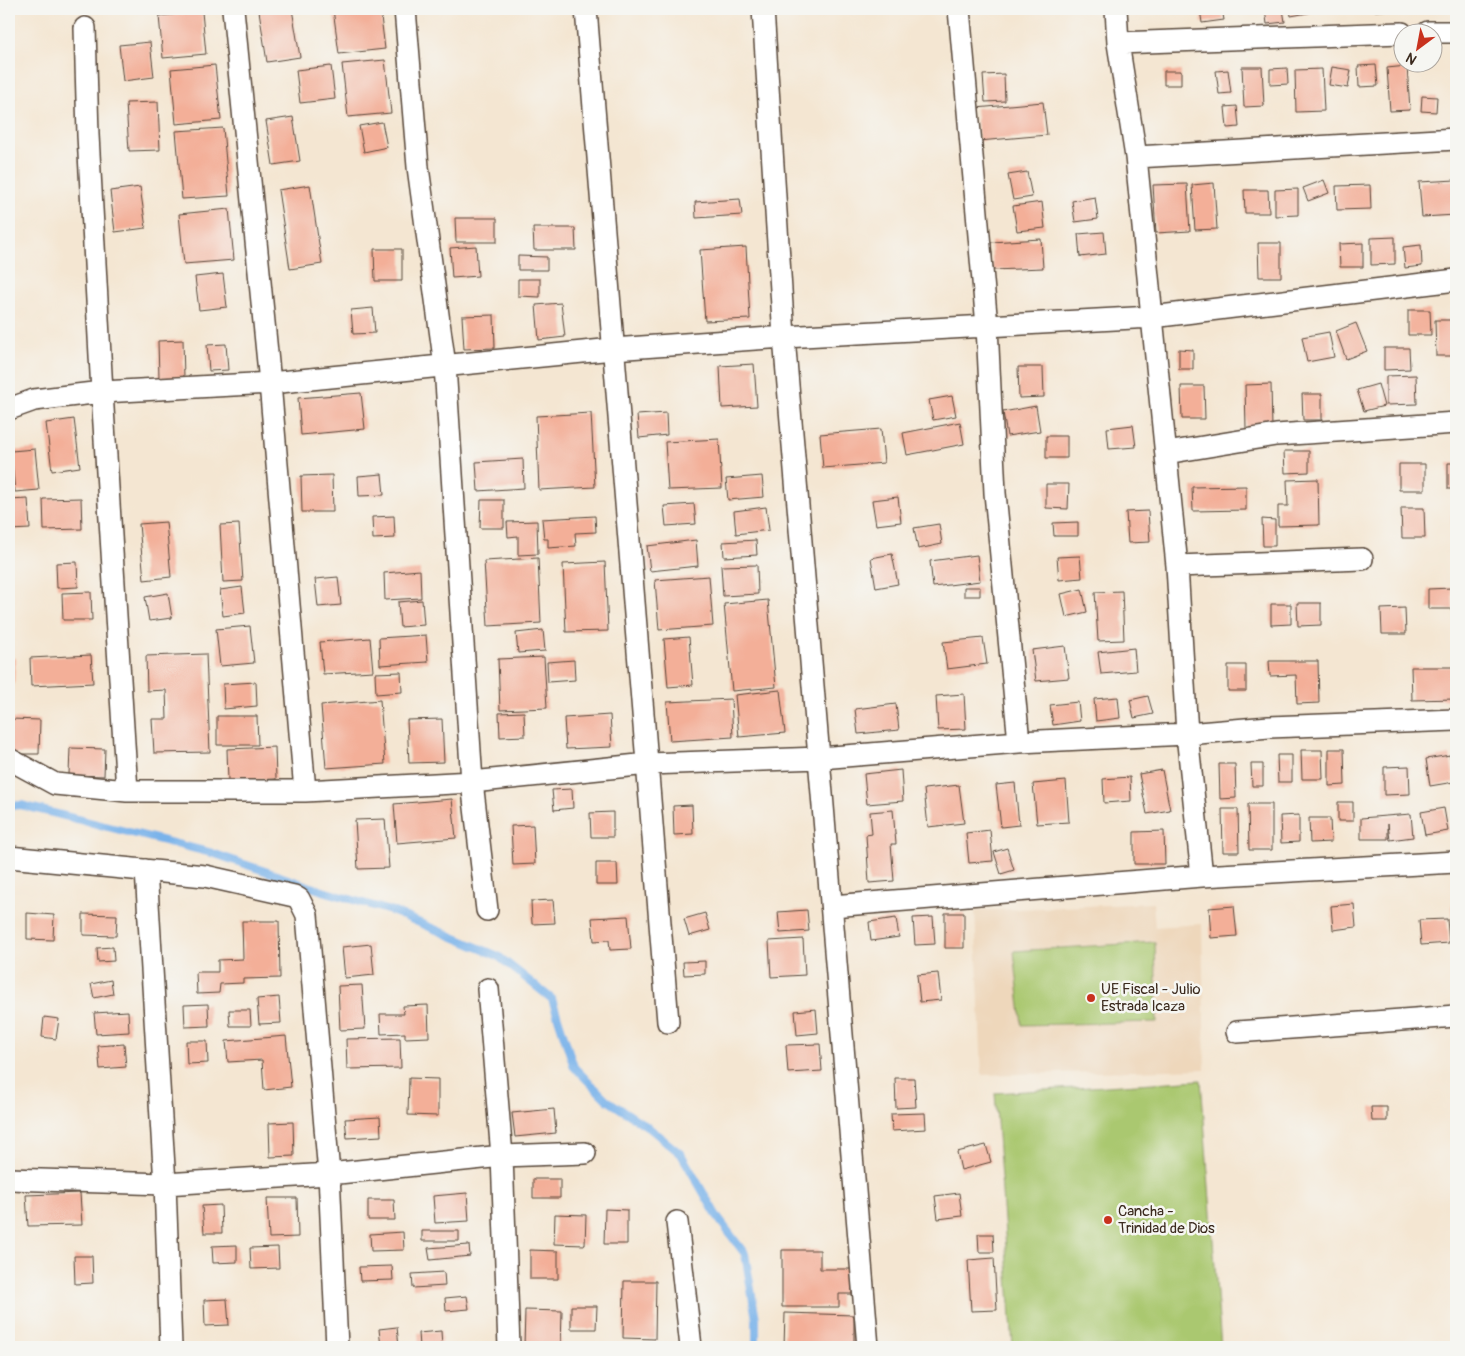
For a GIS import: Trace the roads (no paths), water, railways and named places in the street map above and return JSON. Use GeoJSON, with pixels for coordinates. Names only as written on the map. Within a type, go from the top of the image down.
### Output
{"type":"FeatureCollection","features":[{"type":"Feature","properties":{"kind":"street"},"geometry":{"type":"LineString","coordinates":[[233,9],[270,383],[305,791]]}},
{"type":"Feature","properties":{"kind":"street"},"geometry":{"type":"LineString","coordinates":[[405,9],[418,167],[445,366],[472,782],[487,910]]}},
{"type":"Feature","properties":{"kind":"street"},"geometry":{"type":"LineString","coordinates":[[586,9],[668,1022]]}},
{"type":"Feature","properties":{"kind":"street"},"geometry":{"type":"LineString","coordinates":[[763,9],[784,337],[868,1347]]}},
{"type":"Feature","properties":{"kind":"street"},"geometry":{"type":"LineString","coordinates":[[958,9],[987,326],[995,494],[1019,742]]}},
{"type":"Feature","properties":{"kind":"street"},"geometry":{"type":"LineString","coordinates":[[1116,9],[1118,43],[1136,156],[1166,453],[1177,566],[1188,734],[1202,876]]}},
{"type":"Feature","properties":{"kind":"street"},"geometry":{"type":"LineString","coordinates":[[85,28],[88,135],[102,392],[127,791]]}},
{"type":"Feature","properties":{"kind":"street"},"geometry":{"type":"LineString","coordinates":[[1442,32],[1456,32]]}},
{"type":"Feature","properties":{"kind":"street"},"geometry":{"type":"LineString","coordinates":[[1118,43],[1392,33]]}},
{"type":"Feature","properties":{"kind":"street"},"geometry":{"type":"LineString","coordinates":[[1136,156],[1456,139]]}},
{"type":"Feature","properties":{"kind":"street"},"geometry":{"type":"LineString","coordinates":[[9,409],[34,400],[102,392],[270,383],[613,349],[784,337],[1152,317],[1456,280]]}},
{"type":"Feature","properties":{"kind":"street"},"geometry":{"type":"LineString","coordinates":[[1166,453],[1276,435],[1456,423]]}},
{"type":"Feature","properties":{"kind":"street"},"geometry":{"type":"LineString","coordinates":[[1177,566],[1362,559]]}},
{"type":"Feature","properties":{"kind":"street"},"geometry":{"type":"LineString","coordinates":[[9,759],[55,784],[127,791],[305,791],[472,782],[648,764],[820,758],[1019,742],[1188,734],[1269,727],[1456,720]]}},
{"type":"Feature","properties":{"kind":"street"},"geometry":{"type":"LineString","coordinates":[[9,857],[205,876],[294,896],[303,906],[307,915],[329,1174],[336,1347]]}},
{"type":"Feature","properties":{"kind":"street"},"geometry":{"type":"LineString","coordinates":[[832,906],[1202,876],[1456,862]]}},
{"type":"Feature","properties":{"kind":"street"},"geometry":{"type":"LineString","coordinates":[[146,870],[165,1184],[171,1347]]}},
{"type":"Feature","properties":{"kind":"street"},"geometry":{"type":"LineString","coordinates":[[488,989],[502,1156],[509,1347]]}},
{"type":"Feature","properties":{"kind":"street"},"geometry":{"type":"LineString","coordinates":[[1237,1032],[1456,1016]]}},
{"type":"Feature","properties":{"kind":"street"},"geometry":{"type":"LineString","coordinates":[[9,1178],[165,1184],[329,1174],[502,1156],[586,1153]]}},
{"type":"Feature","properties":{"kind":"street"},"geometry":{"type":"LineString","coordinates":[[677,1222],[691,1347]]}},
{"type":"Feature","properties":{"kind":"waterway"},"geometry":{"type":"LineString","coordinates":[[9,806],[21,805],[212,853],[323,891],[394,912],[498,956],[552,999],[574,1067],[607,1100],[648,1127],[681,1154],[718,1218],[745,1254],[756,1319],[756,1347]]}},
{"type":"Feature","properties":{"kind":"place","name":"UE Fiscal - Julio Estrada Icaza"},"geometry":{"type":"Point","coordinates":[1091,998]}},
{"type":"Feature","properties":{"kind":"place","name":"Cancha - Trinidad de Dios"},"geometry":{"type":"Point","coordinates":[1108,1220]}}]}
